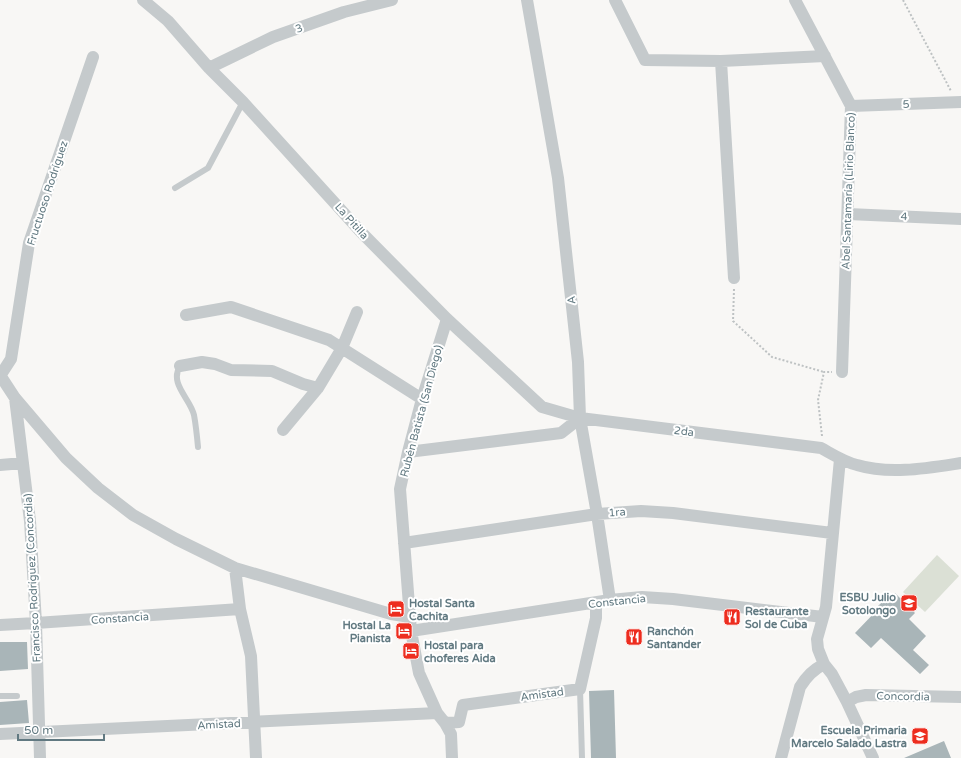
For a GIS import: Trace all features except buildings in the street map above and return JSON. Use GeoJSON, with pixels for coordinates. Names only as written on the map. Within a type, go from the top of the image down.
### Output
{"type":"FeatureCollection","features":[{"type":"Feature","properties":{"kind":"street","name":"La Pitilla"},"geometry":{"type":"LineString","coordinates":[[143,0],[168,21],[209,68],[243,102],[361,232],[447,319],[542,407],[580,418]]}},
{"type":"Feature","properties":{"kind":"street","name":"3"},"geometry":{"type":"LineString","coordinates":[[209,68],[273,38],[344,12],[392,0]]}},
{"type":"Feature","properties":{"kind":"street","name":"A"},"geometry":{"type":"LineString","coordinates":[[527,0],[558,178],[578,362],[580,418],[610,600]]}},
{"type":"Feature","properties":{"kind":"street"},"geometry":{"type":"LineString","coordinates":[[615,0],[645,60],[721,61],[825,56]]}},
{"type":"Feature","properties":{"kind":"street","name":"Abel Santamaría (Lirio Blanco)"},"geometry":{"type":"LineString","coordinates":[[795,0],[851,106],[842,372]]}},
{"type":"Feature","properties":{"kind":"street","name":"Fructuoso Rodríguez"},"geometry":{"type":"LineString","coordinates":[[0,375],[11,359],[29,243],[93,57]]}},
{"type":"Feature","properties":{"kind":"street"},"geometry":{"type":"LineString","coordinates":[[721,61],[734,278]]}},
{"type":"Feature","properties":{"kind":"street","name":"5"},"geometry":{"type":"LineString","coordinates":[[851,106],[959,102]]}},
{"type":"Feature","properties":{"kind":"street","name":"4"},"geometry":{"type":"LineString","coordinates":[[848,214],[961,218]]}},
{"type":"Feature","properties":{"kind":"street"},"geometry":{"type":"LineString","coordinates":[[186,315],[232,307],[329,340],[422,399]]}},
{"type":"Feature","properties":{"kind":"street"},"geometry":{"type":"LineString","coordinates":[[283,430],[318,388],[342,348],[357,312]]}},
{"type":"Feature","properties":{"kind":"street","name":"Rubén Batista (San Diego)"},"geometry":{"type":"LineString","coordinates":[[447,319],[422,399],[400,490],[411,630],[419,673],[437,713],[451,734],[452,758]]}},
{"type":"Feature","properties":{"kind":"street"},"geometry":{"type":"LineString","coordinates":[[180,366],[202,362],[215,364],[232,370],[272,371],[303,384],[318,388]]}},
{"type":"Feature","properties":{"kind":"street"},"geometry":{"type":"LineString","coordinates":[[0,375],[15,398],[66,458],[98,488],[133,515],[176,539],[235,568],[392,614],[410,617]]}},
{"type":"Feature","properties":{"kind":"street","name":"Francisco Rodríguez (Concordia)"},"geometry":{"type":"LineString","coordinates":[[15,398],[30,521],[36,623],[40,758]]}},
{"type":"Feature","properties":{"kind":"street","name":"2da"},"geometry":{"type":"LineString","coordinates":[[580,418],[821,448],[840,459],[856,465],[889,470],[961,463]]}},
{"type":"Feature","properties":{"kind":"street"},"geometry":{"type":"LineString","coordinates":[[408,452],[561,434],[580,418]]}},
{"type":"Feature","properties":{"kind":"street"},"geometry":{"type":"LineString","coordinates":[[840,459],[826,607],[817,639],[818,649],[824,664],[832,674],[847,702],[873,758]]}},
{"type":"Feature","properties":{"kind":"street"},"geometry":{"type":"LineString","coordinates":[[0,465],[23,463]]}},
{"type":"Feature","properties":{"kind":"street","name":"1ra"},"geometry":{"type":"LineString","coordinates":[[404,543],[597,514],[641,511],[673,513],[832,533]]}},
{"type":"Feature","properties":{"kind":"street"},"geometry":{"type":"LineString","coordinates":[[235,568],[240,609],[251,656],[256,758]]}},
{"type":"Feature","properties":{"kind":"street","name":"Constancia"},"geometry":{"type":"LineString","coordinates":[[411,630],[610,600],[642,597],[673,599],[823,617]]}},
{"type":"Feature","properties":{"kind":"street"},"geometry":{"type":"LineString","coordinates":[[580,689],[596,618],[596,603]]}},
{"type":"Feature","properties":{"kind":"street","name":"Constancia"},"geometry":{"type":"LineString","coordinates":[[0,624],[36,623],[240,609]]}},
{"type":"Feature","properties":{"kind":"street"},"geometry":{"type":"LineString","coordinates":[[781,758],[800,686],[812,670],[824,664]]}},
{"type":"Feature","properties":{"kind":"street","name":"Amistad"},"geometry":{"type":"LineString","coordinates":[[445,723],[459,722],[463,706],[580,689]]}},
{"type":"Feature","properties":{"kind":"street","name":"Concordia"},"geometry":{"type":"LineString","coordinates":[[847,702],[866,695],[961,697]]}},
{"type":"Feature","properties":{"kind":"street","name":"Amistad"},"geometry":{"type":"LineString","coordinates":[[0,734],[437,713]]}},
{"type":"Feature","properties":{"kind":"lane"},"geometry":{"type":"LineString","coordinates":[[175,188],[208,168],[243,102]]}},
{"type":"Feature","properties":{"kind":"lane"},"geometry":{"type":"LineString","coordinates":[[180,366],[176,373],[177,382],[194,414],[198,447]]}},
{"type":"Feature","properties":{"kind":"lane"},"geometry":{"type":"LineString","coordinates":[[580,689],[582,758]]}},
{"type":"Feature","properties":{"kind":"lane"},"geometry":{"type":"LineString","coordinates":[[0,696],[17,696]]}},
{"type":"Feature","properties":{"kind":"path"},"geometry":{"type":"LineString","coordinates":[[903,0],[959,102]]}},
{"type":"Feature","properties":{"kind":"path"},"geometry":{"type":"LineString","coordinates":[[734,278],[733,321],[772,357],[824,372],[842,372]]}},
{"type":"Feature","properties":{"kind":"path"},"geometry":{"type":"LineString","coordinates":[[821,448],[822,435],[818,400],[824,372]]}},
{"type":"Feature","properties":{"kind":"shaded area"},"geometry":{"type":"Polygon","coordinates":[[[937,555],[959,576],[925,612],[903,592],[937,555]]]}},
{"type":"Feature","properties":{"kind":"place","name":"ESBU Julio Sotolongo"},"geometry":{"type":"Point","coordinates":[909,603]}},
{"type":"Feature","properties":{"kind":"place","name":"Hostal Santa Cachita"},"geometry":{"type":"Point","coordinates":[396,609]}},
{"type":"Feature","properties":{"kind":"place","name":"Restaurante Sol de Cuba"},"geometry":{"type":"Point","coordinates":[732,617]}},
{"type":"Feature","properties":{"kind":"place","name":"Hostal La Pianista"},"geometry":{"type":"Point","coordinates":[404,631]}},
{"type":"Feature","properties":{"kind":"place","name":"Ranchón Santander"},"geometry":{"type":"Point","coordinates":[634,637]}},
{"type":"Feature","properties":{"kind":"place","name":"Hostal para choferes Aida"},"geometry":{"type":"Point","coordinates":[411,651]}},
{"type":"Feature","properties":{"kind":"place","name":"Escuela Primaria Marcelo Salado Lastra"},"geometry":{"type":"Point","coordinates":[920,736]}}]}
